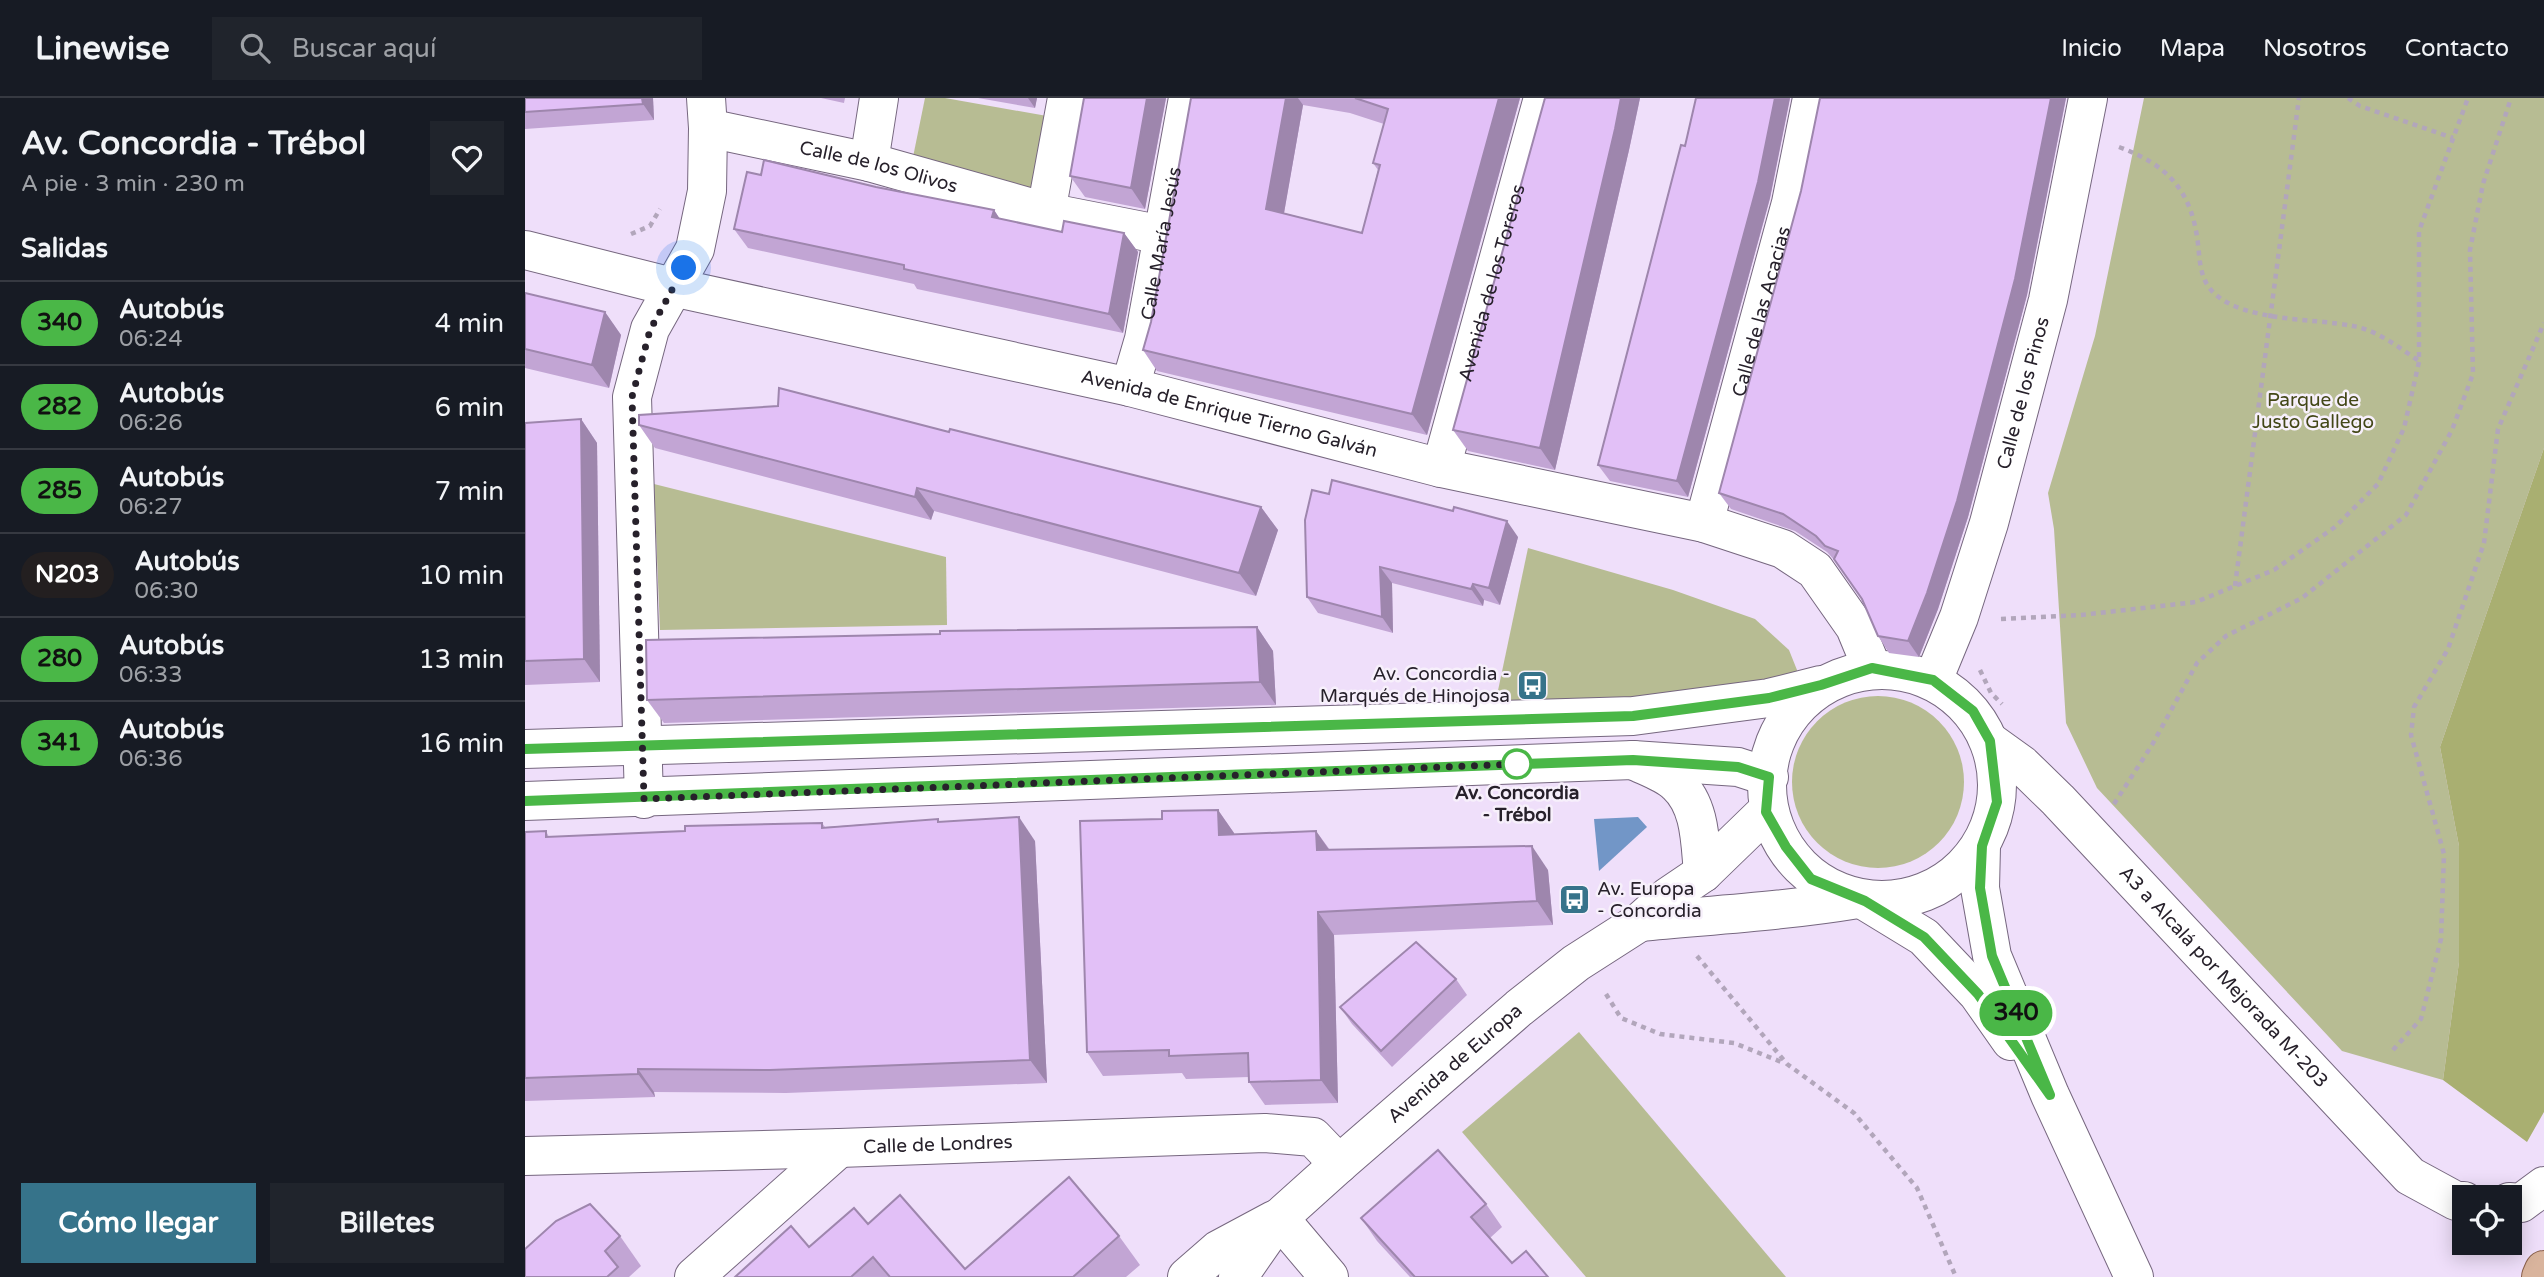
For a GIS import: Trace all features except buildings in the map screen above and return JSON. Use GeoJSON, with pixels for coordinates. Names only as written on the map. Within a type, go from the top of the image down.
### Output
{"type":"FeatureCollection","features":[{"type":"Feature","properties":{"kind":"main road"},"geometry":{"type":"LineString","coordinates":[[2541,1277],[2544,1270]]}},
{"type":"Feature","properties":{"kind":"street"},"geometry":{"type":"LineString","coordinates":[[869,162],[880,98]]}},
{"type":"Feature","properties":{"kind":"street"},"geometry":{"type":"LineString","coordinates":[[1046,212],[1067,98]]}},
{"type":"Feature","properties":{"kind":"street","name":"Calle María Jesús"},"geometry":{"type":"LineString","coordinates":[[1130,387],[1144,339],[1188,98]]}},
{"type":"Feature","properties":{"kind":"street","name":"Avenida de los Toreros"},"geometry":{"type":"LineString","coordinates":[[1441,468],[1543,98]]}},
{"type":"Feature","properties":{"kind":"street","name":"Calle de las Acacias"},"geometry":{"type":"LineString","coordinates":[[1704,523],[1791,203],[1812,98]]}},
{"type":"Feature","properties":{"kind":"street","name":"Calle de los Pinos"},"geometry":{"type":"LineString","coordinates":[[1933,680],[1959,617],[1989,523],[2049,300],[2088,98]]}},
{"type":"Feature","properties":{"kind":"street"},"geometry":{"type":"LineString","coordinates":[[644,799],[632,397],[650,330],[672,286],[695,249],[707,191],[707,113]]}},
{"type":"Feature","properties":{"kind":"street","name":"Calle de los Olivos"},"geometry":{"type":"LineString","coordinates":[[707,113],[1046,212],[1163,236]]}},
{"type":"Feature","properties":{"kind":"street","name":"Avenida de Enrique Tierno Galván"},"geometry":{"type":"LineString","coordinates":[[525,250],[672,286],[1130,387],[1441,468],[1704,523],[1783,549],[1815,570],[1855,627],[1872,668]]}},
{"type":"Feature","properties":{"kind":"street"},"geometry":{"type":"LineString","coordinates":[[525,749],[1633,716],[1769,698],[1872,668],[1933,680],[1973,711],[2001,727],[1997,802],[1982,846],[1980,888],[1992,956],[2050,1095],[2134,1277]]}},
{"type":"Feature","properties":{"kind":"street"},"geometry":{"type":"LineString","coordinates":[[1821,685],[1789,714],[1772,744],[1768,795],[1786,847],[1811,879],[1861,900],[1924,937],[1978,994],[2050,1095]]}},
{"type":"Feature","properties":{"kind":"street","name":"A3 a Alcalá por Mejorada M-203"},"geometry":{"type":"LineString","coordinates":[[2001,727],[2022,765],[2059,800],[2410,1176],[2452,1199]]}},
{"type":"Feature","properties":{"kind":"street"},"geometry":{"type":"LineString","coordinates":[[525,802],[1633,760],[1738,767],[1768,795]]}},
{"type":"Feature","properties":{"kind":"street"},"geometry":{"type":"LineString","coordinates":[[1633,760],[1676,783],[1691,802],[1699,832],[1703,873]]}},
{"type":"Feature","properties":{"kind":"street","name":"Avenida de Europa"},"geometry":{"type":"LineString","coordinates":[[1238,1277],[1279,1218],[1519,1008],[1576,963],[1640,922],[1669,896],[1703,873],[1768,795]]}},
{"type":"Feature","properties":{"kind":"street"},"geometry":{"type":"LineString","coordinates":[[1861,900],[1912,898],[1953,878],[1982,846]]}},
{"type":"Feature","properties":{"kind":"street","name":"Avenida de Europa"},"geometry":{"type":"LineString","coordinates":[[1640,922],[1861,900]]}},
{"type":"Feature","properties":{"kind":"street","name":"Calle de Londres"},"geometry":{"type":"LineString","coordinates":[[525,1156],[839,1149],[1265,1133],[1313,1136],[1339,1164]]}},
{"type":"Feature","properties":{"kind":"street"},"geometry":{"type":"LineString","coordinates":[[694,1277],[839,1149]]}},
{"type":"Feature","properties":{"kind":"street"},"geometry":{"type":"LineString","coordinates":[[2522,1202],[2544,1186]]}},
{"type":"Feature","properties":{"kind":"street"},"geometry":{"type":"LineString","coordinates":[[1279,1218],[1329,1277]]}},
{"type":"Feature","properties":{"kind":"street","name":"Avenida de Europa"},"geometry":{"type":"LineString","coordinates":[[1187,1277],[1217,1250],[1279,1218]]}},
{"type":"Feature","properties":{"kind":"path"},"geometry":{"type":"LineString","coordinates":[[2235,586],[2299,98]]}},
{"type":"Feature","properties":{"kind":"path"},"geometry":{"type":"LineString","coordinates":[[2348,98],[2360,106],[2453,138]]}},
{"type":"Feature","properties":{"kind":"path"},"geometry":{"type":"LineString","coordinates":[[1993,620],[2081,615],[2196,601],[2273,570],[2335,527],[2378,484],[2404,428],[2419,362],[2419,231],[2468,98]]}},
{"type":"Feature","properties":{"kind":"path"},"geometry":{"type":"LineString","coordinates":[[2107,813],[2152,745],[2197,663],[2226,636],[2302,598],[2406,515],[2452,430],[2473,374],[2470,250],[2483,184],[2511,98]]}},
{"type":"Feature","properties":{"kind":"path"},"geometry":{"type":"LineString","coordinates":[[2113,145],[2147,158],[2180,186],[2196,227],[2201,272],[2213,292],[2228,304],[2270,316],[2355,326],[2382,336],[2419,362]]}},
{"type":"Feature","properties":{"kind":"path"},"geometry":{"type":"LineString","coordinates":[[627,236],[650,226],[661,207]]}},
{"type":"Feature","properties":{"kind":"path"},"geometry":{"type":"LineString","coordinates":[[2393,1050],[2421,1019],[2441,939],[2444,854],[2411,735],[2414,707],[2448,649],[2456,626],[2484,543],[2498,429],[2544,323]]}},
{"type":"Feature","properties":{"kind":"path"},"geometry":{"type":"LineString","coordinates":[[1976,663],[1991,693],[2001,727]]}},
{"type":"Feature","properties":{"kind":"path"},"geometry":{"type":"LineString","coordinates":[[1696,956],[1787,1064],[1854,1113],[1917,1188],[1957,1277]]}},
{"type":"Feature","properties":{"kind":"path"},"geometry":{"type":"LineString","coordinates":[[1606,994],[1621,1018],[1660,1034],[1734,1044],[1787,1064]]}},
{"type":"Feature","properties":{"kind":"green space"},"geometry":{"type":"Polygon","coordinates":[[[925,98],[945,98],[1047,116],[1031,192],[913,157],[925,98]]]}},
{"type":"Feature","properties":{"kind":"green space","name":"Parque de Justo Gallego"},"geometry":{"type":"Polygon","coordinates":[[[2144,98],[2544,98],[2544,448],[2440,747],[2459,846],[2459,962],[2443,1080],[2342,1051],[2097,788],[2066,723],[2054,529],[2048,493],[2095,336],[2144,98]]]}},
{"type":"Feature","properties":{"kind":"green space"},"geometry":{"type":"Polygon","coordinates":[[[2544,448],[2544,1112],[2527,1142],[2443,1080],[2459,962],[2459,846],[2440,747],[2544,448]]]}},
{"type":"Feature","properties":{"kind":"green space"},"geometry":{"type":"Polygon","coordinates":[[[654,484],[946,557],[947,625],[660,630],[654,484]]]}},
{"type":"Feature","properties":{"kind":"green space"},"geometry":{"type":"Polygon","coordinates":[[[1528,548],[1673,590],[1755,619],[1789,650],[1799,675],[1633,702],[1496,700],[1528,548]]]}},
{"type":"Feature","properties":{"kind":"green space"},"geometry":{"type":"Polygon","coordinates":[[[1878,696],[1911,703],[1939,721],[1957,749],[1964,782],[1957,815],[1939,843],[1911,861],[1878,868],[1845,861],[1817,843],[1799,815],[1792,782],[1799,749],[1817,721],[1845,703],[1878,696]]]}},
{"type":"Feature","properties":{"kind":"green space"},"geometry":{"type":"Polygon","coordinates":[[[1579,1032],[1786,1277],[1586,1277],[1462,1132],[1579,1032]]]}},
{"type":"Feature","properties":{"kind":"water"},"geometry":{"type":"Polygon","coordinates":[[[1638,817],[1647,827],[1599,871],[1594,819],[1638,817]]]}},
{"type":"Feature","properties":{"kind":"bus line","name":"340"},"geometry":{"type":"LineString","coordinates":[[525,749],[1633,716],[1769,698],[1872,668],[1933,680],[1973,711],[1990,741],[1997,802],[1982,846],[1980,888],[1992,956],[2050,1095],[1978,994],[1924,937],[1865,901],[1811,879],[1786,847],[1766,812],[1769,777],[1738,767],[1633,760],[644,799],[525,801]]}},
{"type":"Feature","properties":{"kind":"place","name":"Av. Concordia - Marqués de Hinojosa"},"geometry":{"type":"Point","coordinates":[1533,685]}},
{"type":"Feature","properties":{"kind":"place","name":"Av. Concordia - Trébol"},"geometry":{"type":"Point","coordinates":[1517,764]}},
{"type":"Feature","properties":{"kind":"place","name":"Av. Europa - Concordia"},"geometry":{"type":"Point","coordinates":[1574,900]}},
{"type":"Feature","properties":{"kind":"route"},"geometry":{"type":"LineString","coordinates":[[684,268],[650,330],[632,397],[644,799],[1517,764]]}}]}
